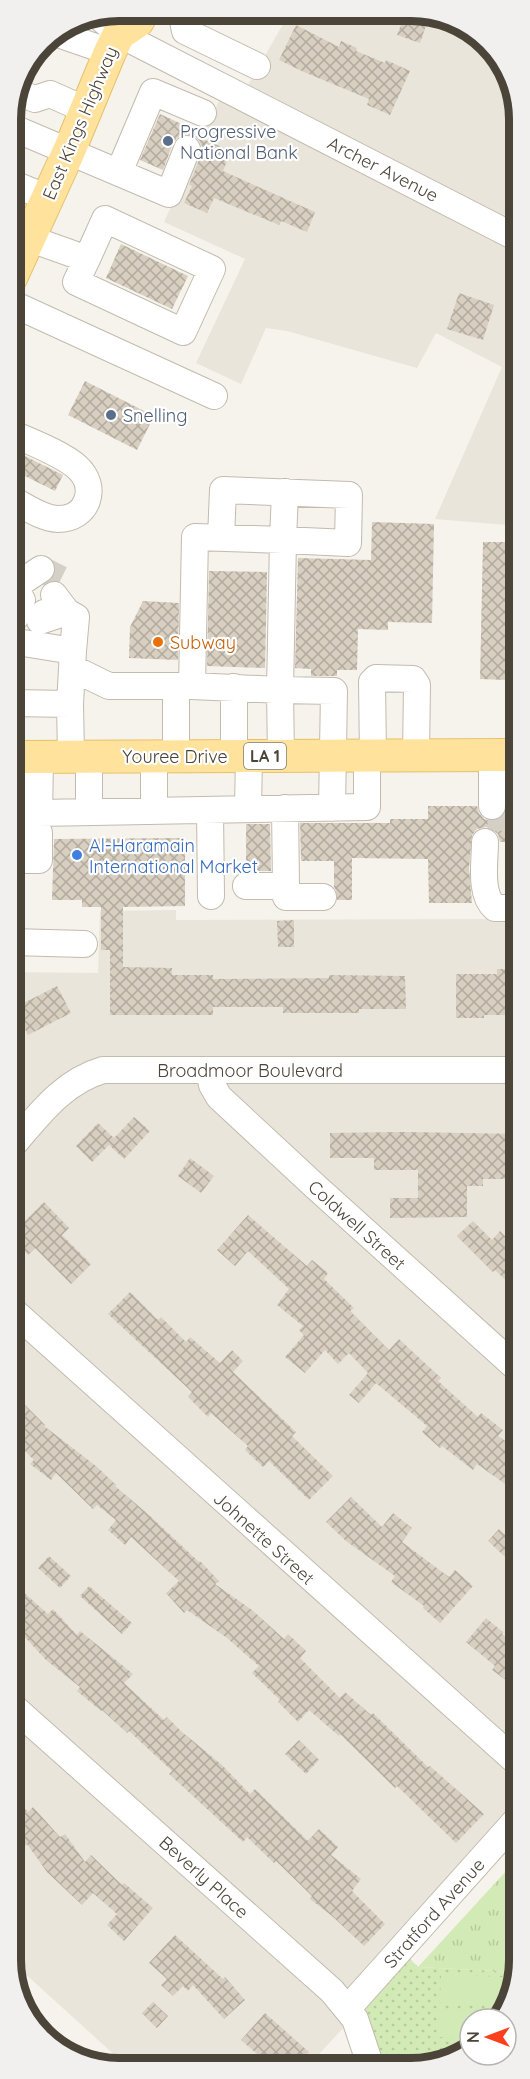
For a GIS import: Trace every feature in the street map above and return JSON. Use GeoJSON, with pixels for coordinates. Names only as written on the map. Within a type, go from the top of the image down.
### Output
{"type":"FeatureCollection","features":[{"type":"Feature","properties":{"kind":"main road","name":"East Kings Highway"},"geometry":{"type":"LineString","coordinates":[[21,234],[48,198],[69,151],[86,110],[111,28],[138,21]]}},
{"type":"Feature","properties":{"kind":"main road","name":"Youree Drive"},"geometry":{"type":"LineString","coordinates":[[23,756],[505,755]]}},
{"type":"Feature","properties":{"kind":"street"},"geometry":{"type":"LineString","coordinates":[[183,21],[185,31],[248,62],[214,82]]}},
{"type":"Feature","properties":{"kind":"street","name":"Archer Avenue"},"geometry":{"type":"LineString","coordinates":[[76,31],[111,28],[509,234]]}},
{"type":"Feature","properties":{"kind":"street"},"geometry":{"type":"LineString","coordinates":[[21,131],[169,194],[214,82],[216,47]]}},
{"type":"Feature","properties":{"kind":"street"},"geometry":{"type":"LineString","coordinates":[[119,172],[153,92],[194,132]]}},
{"type":"Feature","properties":{"kind":"street"},"geometry":{"type":"LineString","coordinates":[[24,95],[35,99],[50,94],[86,110]]}},
{"type":"Feature","properties":{"kind":"street"},"geometry":{"type":"LineString","coordinates":[[21,187],[48,198]]}},
{"type":"Feature","properties":{"kind":"street"},"geometry":{"type":"LineString","coordinates":[[105,219],[212,269],[183,332],[76,282],[87,258],[105,219]]}},
{"type":"Feature","properties":{"kind":"street"},"geometry":{"type":"LineString","coordinates":[[21,235],[87,258]]}},
{"type":"Feature","properties":{"kind":"street"},"geometry":{"type":"LineString","coordinates":[[21,308],[213,396]]}},
{"type":"Feature","properties":{"kind":"street"},"geometry":{"type":"LineString","coordinates":[[21,438],[77,466],[87,478],[89,494],[84,509],[72,516],[58,519],[43,516],[21,504]]}},
{"type":"Feature","properties":{"kind":"street"},"geometry":{"type":"LineString","coordinates":[[154,811],[165,756],[184,686],[195,537],[348,543],[349,495],[223,490],[221,538]]}},
{"type":"Feature","properties":{"kind":"street"},"geometry":{"type":"LineString","coordinates":[[281,756],[280,690],[285,492]]}},
{"type":"Feature","properties":{"kind":"street"},"geometry":{"type":"LineString","coordinates":[[35,601],[45,648],[73,660],[109,686],[334,690],[332,808]]}},
{"type":"Feature","properties":{"kind":"street"},"geometry":{"type":"LineString","coordinates":[[35,601],[76,617],[70,704],[89,812]]}},
{"type":"Feature","properties":{"kind":"street"},"geometry":{"type":"LineString","coordinates":[[23,756],[30,824],[89,812],[367,807],[372,682],[376,678],[413,679],[417,685],[416,756]]}},
{"type":"Feature","properties":{"kind":"street"},"geometry":{"type":"LineString","coordinates":[[234,687],[248,809]]}},
{"type":"Feature","properties":{"kind":"street"},"geometry":{"type":"LineString","coordinates":[[21,703],[70,704]]}},
{"type":"Feature","properties":{"kind":"street"},"geometry":{"type":"LineString","coordinates":[[492,802],[505,755]]}},
{"type":"Feature","properties":{"kind":"street"},"geometry":{"type":"LineString","coordinates":[[285,808],[286,897],[323,897]]}},
{"type":"Feature","properties":{"kind":"street"},"geometry":{"type":"LineString","coordinates":[[210,810],[211,896]]}},
{"type":"Feature","properties":{"kind":"street"},"geometry":{"type":"LineString","coordinates":[[493,842],[485,894],[495,908],[509,908]]}},
{"type":"Feature","properties":{"kind":"street"},"geometry":{"type":"LineString","coordinates":[[246,886],[286,886]]}},
{"type":"Feature","properties":{"kind":"street"},"geometry":{"type":"LineString","coordinates":[[21,942],[84,944]]}},
{"type":"Feature","properties":{"kind":"street","name":"Broadmoor Boulevard"},"geometry":{"type":"LineString","coordinates":[[21,1136],[64,1089],[93,1073],[118,1069],[509,1070]]}},
{"type":"Feature","properties":{"kind":"street","name":"Coldwell Street"},"geometry":{"type":"LineString","coordinates":[[209,1070],[212,1084],[219,1097],[315,1187],[509,1361]]}},
{"type":"Feature","properties":{"kind":"street","name":"Johnette Street"},"geometry":{"type":"LineString","coordinates":[[21,1318],[509,1755]]}},
{"type":"Feature","properties":{"kind":"street","name":"Beverly Place"},"geometry":{"type":"LineString","coordinates":[[21,1714],[332,1991],[348,2008],[361,2031],[368,2058]]}},
{"type":"Feature","properties":{"kind":"street","name":"Stratford Avenue"},"geometry":{"type":"LineString","coordinates":[[348,2008],[509,1828]]}},
{"type":"Feature","properties":{"kind":"shaded area"},"geometry":{"type":"Polygon","coordinates":[[[285,21],[430,23],[449,28],[460,34],[471,41],[489,59],[504,87],[509,119],[509,525],[435,519],[502,367],[436,333],[417,368],[287,331],[266,328],[241,384],[196,363],[245,259],[164,222],[219,101],[235,108],[285,21]]]}},
{"type":"Feature","properties":{"kind":"shaded area"},"geometry":{"type":"Polygon","coordinates":[[[176,910],[176,920],[509,919],[509,1815],[360,1982],[346,2025],[315,2058],[118,2058],[22,1971],[21,972],[98,973],[100,911],[176,910]]]}},
{"type":"Feature","properties":{"kind":"green space"},"geometry":{"type":"Polygon","coordinates":[[[509,1868],[508,1972],[418,1967],[509,1868]]]}},
{"type":"Feature","properties":{"kind":"green space"},"geometry":{"type":"Polygon","coordinates":[[[401,1950],[418,1967],[508,1972],[502,1998],[497,2007],[458,2007],[458,2046],[455,2048],[424,2057],[368,2058],[355,2019],[401,1950]]]}},
{"type":"Feature","properties":{"kind":"green space"},"geometry":{"type":"Polygon","coordinates":[[[441,1974],[502,1977],[501,2000],[498,2005],[440,2002],[441,1974]]]}},
{"type":"Feature","properties":{"kind":"green space"},"geometry":{"type":"Polygon","coordinates":[[[439,2009],[458,2010],[458,2038],[438,2037],[439,2009]]]}},
{"type":"Feature","properties":{"kind":"building"},"geometry":{"type":"Polygon","coordinates":[[[402,21],[427,23],[420,43],[397,35],[402,21]]]}},
{"type":"Feature","properties":{"kind":"building"},"geometry":{"type":"Polygon","coordinates":[[[296,25],[339,47],[341,41],[357,48],[356,51],[385,63],[386,60],[410,71],[390,115],[367,105],[369,99],[279,60],[296,25]]]}},
{"type":"Feature","properties":{"kind":"building"},"geometry":{"type":"Polygon","coordinates":[[[160,114],[186,126],[184,131],[231,151],[223,171],[315,212],[307,232],[281,221],[279,225],[214,198],[207,213],[184,203],[192,186],[189,185],[201,155],[202,146],[193,135],[184,134],[173,143],[163,170],[140,160],[160,114]]]}},
{"type":"Feature","properties":{"kind":"building"},"geometry":{"type":"Polygon","coordinates":[[[121,244],[188,276],[172,309],[106,278],[121,244]]]}},
{"type":"Feature","properties":{"kind":"building"},"geometry":{"type":"Polygon","coordinates":[[[459,293],[494,305],[483,340],[447,329],[459,293]]]}},
{"type":"Feature","properties":{"kind":"building","name":"Snelling"},"geometry":{"type":"Polygon","coordinates":[[[85,381],[154,416],[137,450],[68,415],[85,381]]]}},
{"type":"Feature","properties":{"kind":"building"},"geometry":{"type":"Polygon","coordinates":[[[21,454],[63,475],[55,491],[21,474],[21,454]]]}},
{"type":"Feature","properties":{"kind":"building"},"geometry":{"type":"Polygon","coordinates":[[[372,522],[434,524],[432,623],[388,622],[388,630],[358,629],[357,670],[337,670],[337,676],[311,676],[311,669],[295,668],[298,558],[371,560],[372,522]]]}},
{"type":"Feature","properties":{"kind":"building"},"geometry":{"type":"Polygon","coordinates":[[[483,542],[509,542],[507,680],[480,679],[483,542]]]}},
{"type":"Feature","properties":{"kind":"building"},"geometry":{"type":"Polygon","coordinates":[[[209,571],[267,572],[265,668],[207,666],[209,571]]]}},
{"type":"Feature","properties":{"kind":"building","name":"Subway"},"geometry":{"type":"Polygon","coordinates":[[[143,601],[179,603],[178,660],[129,658],[130,627],[143,601]]]}},
{"type":"Feature","properties":{"kind":"building"},"geometry":{"type":"Polygon","coordinates":[[[507,805],[508,842],[500,842],[498,834],[486,827],[477,829],[472,835],[469,868],[472,903],[429,903],[428,859],[352,858],[352,900],[337,900],[334,887],[334,861],[301,861],[300,823],[390,823],[390,819],[428,819],[428,806],[477,806],[484,819],[493,821],[505,814],[507,805]]]}},
{"type":"Feature","properties":{"kind":"building"},"geometry":{"type":"Polygon","coordinates":[[[246,824],[270,824],[271,871],[246,871],[246,824]]]}},
{"type":"Feature","properties":{"kind":"building"},"geometry":{"type":"Polygon","coordinates":[[[185,838],[185,906],[123,907],[123,967],[172,968],[172,975],[213,975],[213,979],[329,978],[329,975],[405,976],[406,1009],[359,1009],[359,1013],[283,1013],[283,1007],[213,1007],[213,1015],[110,1015],[110,950],[101,950],[101,907],[82,907],[82,900],[52,900],[54,839],[185,838]]]}},
{"type":"Feature","properties":{"kind":"building"},"geometry":{"type":"Polygon","coordinates":[[[294,920],[294,947],[278,947],[277,921],[294,920]]]}},
{"type":"Feature","properties":{"kind":"building"},"geometry":{"type":"Polygon","coordinates":[[[497,969],[509,969],[509,1015],[456,1018],[456,974],[497,974],[497,969]]]}},
{"type":"Feature","properties":{"kind":"building"},"geometry":{"type":"Polygon","coordinates":[[[57,986],[71,1013],[28,1035],[21,1022],[21,1004],[57,986]]]}},
{"type":"Feature","properties":{"kind":"building"},"geometry":{"type":"Polygon","coordinates":[[[134,1117],[150,1131],[124,1159],[109,1145],[92,1162],[76,1146],[98,1123],[114,1138],[134,1117]]]}},
{"type":"Feature","properties":{"kind":"building"},"geometry":{"type":"Polygon","coordinates":[[[330,1133],[509,1134],[509,1179],[483,1179],[483,1186],[467,1186],[467,1217],[390,1218],[390,1198],[418,1198],[418,1170],[374,1170],[374,1158],[330,1158],[330,1133]]]}},
{"type":"Feature","properties":{"kind":"building"},"geometry":{"type":"Polygon","coordinates":[[[190,1158],[214,1176],[201,1193],[178,1176],[190,1158]]]}},
{"type":"Feature","properties":{"kind":"building"},"geometry":{"type":"Polygon","coordinates":[[[44,1202],[69,1228],[62,1235],[91,1264],[71,1284],[35,1248],[28,1255],[21,1248],[21,1225],[44,1202]]]}},
{"type":"Feature","properties":{"kind":"building"},"geometry":{"type":"Polygon","coordinates":[[[248,1215],[307,1266],[312,1260],[328,1273],[324,1279],[354,1308],[350,1311],[389,1350],[399,1339],[441,1378],[438,1381],[478,1417],[481,1413],[503,1430],[498,1436],[509,1444],[509,1487],[477,1464],[473,1470],[442,1446],[440,1448],[422,1432],[427,1426],[376,1383],[359,1403],[349,1395],[368,1373],[349,1353],[338,1364],[325,1350],[305,1373],[285,1357],[304,1335],[299,1330],[303,1326],[277,1305],[289,1289],[248,1251],[235,1266],[217,1250],[248,1215]]]}},
{"type":"Feature","properties":{"kind":"building"},"geometry":{"type":"Polygon","coordinates":[[[473,1221],[492,1240],[500,1231],[509,1240],[509,1283],[495,1270],[493,1272],[457,1236],[473,1221]]]}},
{"type":"Feature","properties":{"kind":"building"},"geometry":{"type":"Polygon","coordinates":[[[130,1292],[158,1320],[161,1317],[186,1342],[190,1337],[220,1363],[232,1350],[243,1361],[233,1372],[296,1432],[292,1436],[333,1476],[309,1500],[269,1461],[263,1467],[245,1450],[248,1446],[211,1413],[208,1417],[188,1397],[192,1392],[108,1314],[130,1292]]]}},
{"type":"Feature","properties":{"kind":"building"},"geometry":{"type":"Polygon","coordinates":[[[21,1401],[44,1426],[96,1466],[115,1486],[200,1561],[219,1581],[215,1584],[252,1610],[284,1639],[288,1634],[306,1651],[300,1658],[340,1698],[345,1692],[371,1715],[373,1713],[428,1767],[430,1766],[484,1814],[456,1843],[340,1734],[339,1736],[309,1710],[298,1722],[278,1702],[280,1700],[252,1673],[259,1666],[227,1638],[187,1610],[184,1613],[166,1593],[179,1581],[131,1537],[125,1545],[108,1530],[116,1520],[97,1505],[93,1509],[56,1473],[51,1480],[30,1464],[34,1460],[21,1447],[21,1401]]]}},
{"type":"Feature","properties":{"kind":"building"},"geometry":{"type":"Polygon","coordinates":[[[351,1497],[382,1527],[393,1513],[412,1528],[402,1542],[449,1577],[455,1570],[473,1586],[440,1623],[423,1608],[424,1606],[391,1582],[395,1576],[346,1541],[326,1522],[351,1497]]]}},
{"type":"Feature","properties":{"kind":"building"},"geometry":{"type":"Polygon","coordinates":[[[499,1529],[509,1538],[509,1553],[505,1557],[488,1541],[499,1529]]]}},
{"type":"Feature","properties":{"kind":"building"},"geometry":{"type":"Polygon","coordinates":[[[49,1556],[71,1576],[60,1588],[38,1568],[49,1556]]]}},
{"type":"Feature","properties":{"kind":"building"},"geometry":{"type":"Polygon","coordinates":[[[89,1586],[132,1623],[122,1634],[80,1596],[89,1586]]]}},
{"type":"Feature","properties":{"kind":"building"},"geometry":{"type":"Polygon","coordinates":[[[21,1590],[48,1614],[53,1609],[77,1635],[80,1631],[133,1674],[124,1683],[164,1720],[167,1717],[222,1765],[250,1794],[255,1789],[308,1841],[319,1829],[338,1847],[331,1855],[361,1879],[352,1891],[385,1924],[364,1946],[310,1899],[312,1896],[276,1861],[274,1863],[247,1837],[243,1842],[169,1774],[172,1771],[129,1731],[127,1733],[77,1691],[80,1687],[46,1660],[21,1633],[21,1590]]]}},
{"type":"Feature","properties":{"kind":"building"},"geometry":{"type":"Polygon","coordinates":[[[486,1618],[503,1632],[502,1634],[509,1639],[509,1682],[492,1670],[495,1666],[466,1642],[486,1618]]]}},
{"type":"Feature","properties":{"kind":"building"},"geometry":{"type":"Polygon","coordinates":[[[299,1740],[319,1760],[306,1774],[285,1754],[299,1740]]]}},
{"type":"Feature","properties":{"kind":"building"},"geometry":{"type":"Polygon","coordinates":[[[21,1805],[28,1812],[33,1807],[60,1837],[65,1834],[85,1862],[91,1855],[122,1885],[124,1883],[153,1908],[124,1941],[107,1925],[117,1914],[93,1893],[82,1905],[47,1872],[27,1844],[21,1849],[21,1805]]]}},
{"type":"Feature","properties":{"kind":"building"},"geometry":{"type":"Polygon","coordinates":[[[175,1935],[223,1979],[225,1977],[245,2000],[224,2019],[193,1985],[188,1991],[183,1986],[173,1996],[161,1985],[167,1979],[149,1963],[175,1935]]]}},
{"type":"Feature","properties":{"kind":"building"},"geometry":{"type":"Polygon","coordinates":[[[153,2002],[168,2016],[157,2028],[142,2013],[153,2002]]]}},
{"type":"Feature","properties":{"kind":"building"},"geometry":{"type":"Polygon","coordinates":[[[265,2013],[309,2052],[303,2058],[262,2058],[241,2040],[265,2013]]]}},
{"type":"Feature","properties":{"kind":"tunnel"},"geometry":{"type":"LineString","coordinates":[[41,569],[61,579]]}},
{"type":"Feature","properties":{"kind":"tunnel"},"geometry":{"type":"LineString","coordinates":[[500,805],[501,842]]}},
{"type":"Feature","properties":{"kind":"place","name":"Progressive National Bank"},"geometry":{"type":"Point","coordinates":[168,141]}},
{"type":"Feature","properties":{"kind":"place","name":"Snelling"},"geometry":{"type":"Point","coordinates":[111,415]}},
{"type":"Feature","properties":{"kind":"place","name":"Subway"},"geometry":{"type":"Point","coordinates":[158,642]}},
{"type":"Feature","properties":{"kind":"place","name":"Al-Haramain International Market"},"geometry":{"type":"Point","coordinates":[77,855]}}]}
